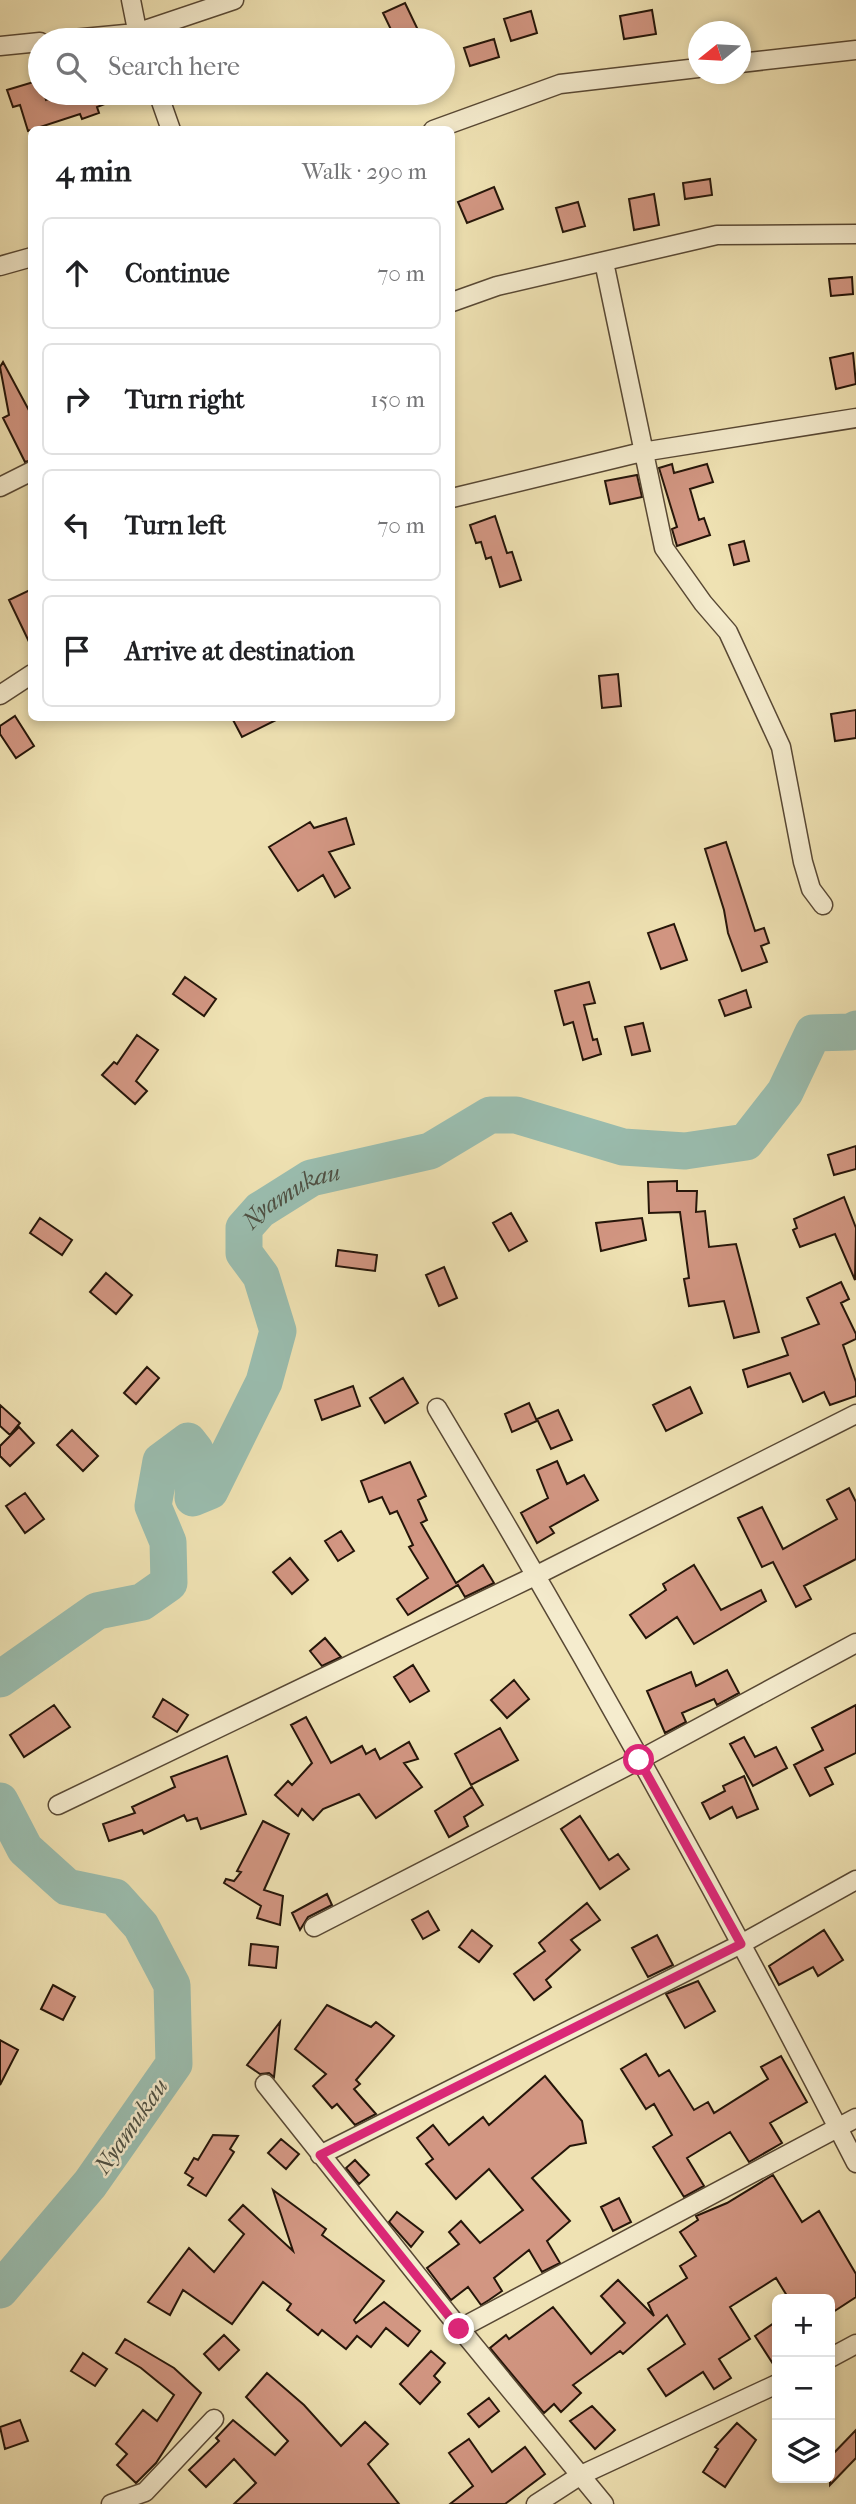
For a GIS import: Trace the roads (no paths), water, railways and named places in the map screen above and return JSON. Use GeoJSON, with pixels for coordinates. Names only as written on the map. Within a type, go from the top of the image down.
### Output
{"type":"FeatureCollection","features":[{"type":"Feature","properties":{"kind":"street"},"geometry":{"type":"LineString","coordinates":[[131,0],[136,28]]}},
{"type":"Feature","properties":{"kind":"street"},"geometry":{"type":"LineString","coordinates":[[161,28],[234,0]]}},
{"type":"Feature","properties":{"kind":"street"},"geometry":{"type":"LineString","coordinates":[[0,46],[28,43]]}},
{"type":"Feature","properties":{"kind":"street"},"geometry":{"type":"LineString","coordinates":[[751,62],[856,50]]}},
{"type":"Feature","properties":{"kind":"street"},"geometry":{"type":"LineString","coordinates":[[444,126],[560,84],[688,69]]}},
{"type":"Feature","properties":{"kind":"street"},"geometry":{"type":"LineString","coordinates":[[162,105],[170,126]]}},
{"type":"Feature","properties":{"kind":"street"},"geometry":{"type":"LineString","coordinates":[[455,301],[497,286],[717,235],[856,234]]}},
{"type":"Feature","properties":{"kind":"street"},"geometry":{"type":"LineString","coordinates":[[0,266],[28,258]]}},
{"type":"Feature","properties":{"kind":"street"},"geometry":{"type":"LineString","coordinates":[[604,262],[664,548],[703,603],[728,632],[781,747],[803,862],[811,889],[823,905]]}},
{"type":"Feature","properties":{"kind":"street"},"geometry":{"type":"LineString","coordinates":[[455,497],[642,452],[856,418]]}},
{"type":"Feature","properties":{"kind":"street"},"geometry":{"type":"LineString","coordinates":[[0,487],[28,473]]}},
{"type":"Feature","properties":{"kind":"street"},"geometry":{"type":"LineString","coordinates":[[0,695],[28,677]]}},
{"type":"Feature","properties":{"kind":"street"},"geometry":{"type":"LineString","coordinates":[[437,1408],[537,1575],[741,1944],[856,2163]]}},
{"type":"Feature","properties":{"kind":"street"},"geometry":{"type":"LineString","coordinates":[[58,1805],[537,1575],[856,1414]]}},
{"type":"Feature","properties":{"kind":"street"},"geometry":{"type":"LineString","coordinates":[[314,1927],[639,1760],[856,1643]]}},
{"type":"Feature","properties":{"kind":"street"},"geometry":{"type":"LineString","coordinates":[[320,2155],[741,1944],[856,1880]]}},
{"type":"Feature","properties":{"kind":"street"},"geometry":{"type":"LineString","coordinates":[[265,2084],[459,2329],[604,2504]]}},
{"type":"Feature","properties":{"kind":"street"},"geometry":{"type":"LineString","coordinates":[[459,2329],[856,2118]]}},
{"type":"Feature","properties":{"kind":"street"},"geometry":{"type":"LineString","coordinates":[[832,2357],[856,2344]]}},
{"type":"Feature","properties":{"kind":"street"},"geometry":{"type":"LineString","coordinates":[[536,2504],[581,2475],[772,2386]]}},
{"type":"Feature","properties":{"kind":"street"},"geometry":{"type":"LineString","coordinates":[[111,2504],[145,2492],[214,2419]]}},
{"type":"Feature","properties":{"kind":"waterway","name":"Nyamukau"},"geometry":{"type":"LineString","coordinates":[[0,1679],[97,1611],[142,1602],[169,1583],[168,1542],[153,1506],[161,1461],[188,1441],[195,1450],[193,1498],[210,1491],[264,1382],[278,1331],[261,1276],[244,1253],[244,1228],[260,1210],[311,1178],[430,1151],[490,1115],[516,1115],[623,1147],[685,1151],[746,1142],[785,1092],[813,1033],[851,1032],[856,1029]]}},
{"type":"Feature","properties":{"kind":"waterway","name":"Nyamukau"},"geometry":{"type":"LineString","coordinates":[[0,1801],[25,1849],[67,1887],[115,1897],[141,1926],[172,1985],[174,2064],[90,2184],[0,2290]]}}]}
